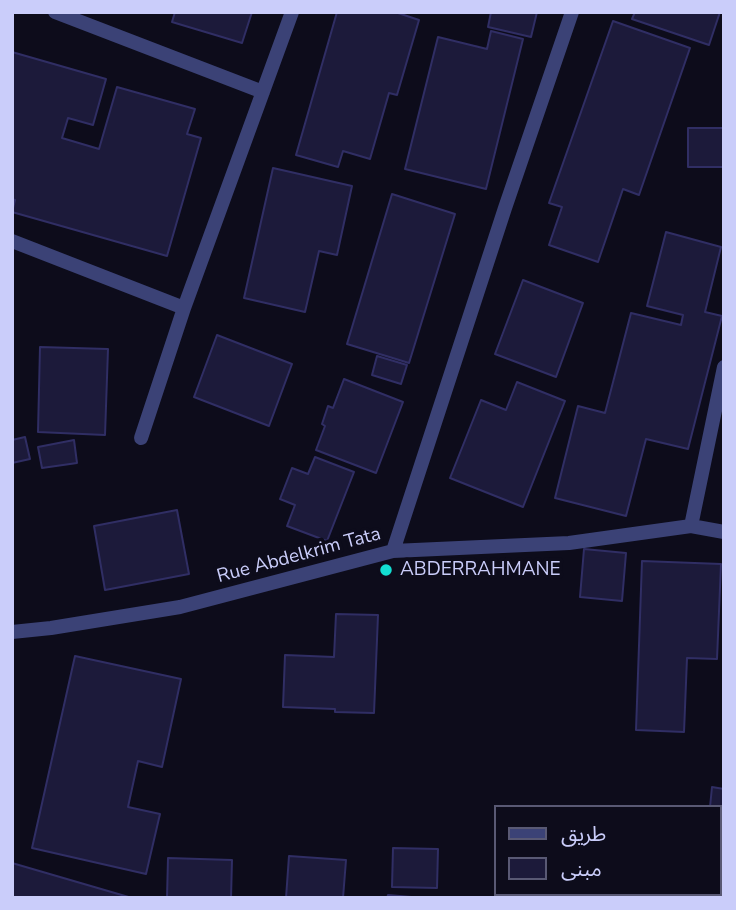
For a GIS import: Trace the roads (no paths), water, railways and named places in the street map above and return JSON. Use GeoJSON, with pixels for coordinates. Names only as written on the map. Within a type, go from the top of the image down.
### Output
{"type":"FeatureCollection","features":[{"type":"Feature","properties":{"kind":"street"},"geometry":{"type":"LineString","coordinates":[[55,12],[263,92]]}},
{"type":"Feature","properties":{"kind":"street"},"geometry":{"type":"LineString","coordinates":[[141,438],[184,308],[292,12]]}},
{"type":"Feature","properties":{"kind":"street"},"geometry":{"type":"LineString","coordinates":[[393,551],[572,12]]}},
{"type":"Feature","properties":{"kind":"street"},"geometry":{"type":"LineString","coordinates":[[12,241],[184,308]]}},
{"type":"Feature","properties":{"kind":"street"},"geometry":{"type":"LineString","coordinates":[[691,526],[724,367]]}},
{"type":"Feature","properties":{"kind":"street","name":"Rue Abdelkrim Tata"},"geometry":{"type":"LineString","coordinates":[[12,632],[180,607],[393,551],[569,543],[691,526],[724,532]]}},
{"type":"Feature","properties":{"kind":"place","name":"ABDERRAHMANE"},"geometry":{"type":"Point","coordinates":[386,570]}}]}
